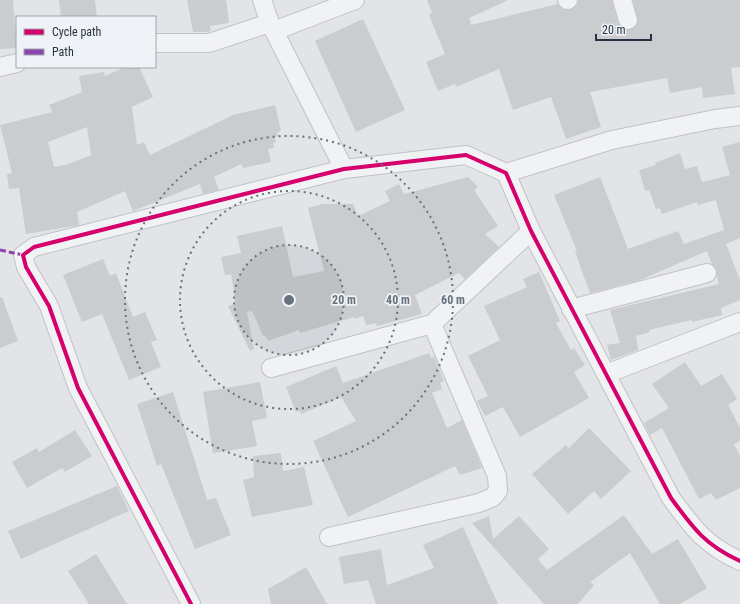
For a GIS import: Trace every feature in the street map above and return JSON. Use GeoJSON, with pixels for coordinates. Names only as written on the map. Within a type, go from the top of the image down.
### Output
{"type":"FeatureCollection","features":[{"type":"Feature","properties":{"kind":"street"},"geometry":{"type":"LineString","coordinates":[[262,0],[272,27],[344,169]]}},
{"type":"Feature","properties":{"kind":"street"},"geometry":{"type":"LineString","coordinates":[[156,43],[209,43],[272,27],[355,0]]}},
{"type":"Feature","properties":{"kind":"street"},"geometry":{"type":"LineString","coordinates":[[622,0],[628,20]]}},
{"type":"Feature","properties":{"kind":"street"},"geometry":{"type":"LineString","coordinates":[[0,67],[16,63]]}},
{"type":"Feature","properties":{"kind":"street"},"geometry":{"type":"LineString","coordinates":[[191,604],[78,388],[49,306],[26,267],[23,255],[34,247],[344,169],[466,155],[506,173],[612,140],[714,119],[740,116]]}},
{"type":"Feature","properties":{"kind":"street"},"geometry":{"type":"LineString","coordinates":[[506,173],[531,231],[671,498],[697,533],[723,553],[740,561]]}},
{"type":"Feature","properties":{"kind":"street"},"geometry":{"type":"LineString","coordinates":[[271,368],[432,324],[531,231]]}},
{"type":"Feature","properties":{"kind":"street"},"geometry":{"type":"LineString","coordinates":[[571,309],[707,273]]}},
{"type":"Feature","properties":{"kind":"street"},"geometry":{"type":"LineString","coordinates":[[606,374],[740,322]]}},
{"type":"Feature","properties":{"kind":"street"},"geometry":{"type":"LineString","coordinates":[[329,537],[479,503],[492,497],[498,491],[497,476],[432,324]]}},
{"type":"Feature","properties":{"kind":"building"},"geometry":{"type":"Polygon","coordinates":[[[0,0],[13,0],[16,48],[0,49],[0,0]]]}},
{"type":"Feature","properties":{"kind":"building"},"geometry":{"type":"Polygon","coordinates":[[[59,0],[95,0],[97,16],[61,16],[59,0]]]}},
{"type":"Feature","properties":{"kind":"building"},"geometry":{"type":"Polygon","coordinates":[[[187,0],[226,0],[229,23],[210,26],[211,31],[207,32],[193,32],[187,0]]]}},
{"type":"Feature","properties":{"kind":"building"},"geometry":{"type":"Polygon","coordinates":[[[427,0],[508,0],[469,18],[471,25],[558,4],[562,9],[568,10],[577,6],[578,0],[612,0],[618,23],[626,30],[635,27],[638,22],[633,0],[740,0],[740,67],[731,68],[735,94],[703,98],[702,87],[670,93],[667,78],[590,92],[601,127],[566,139],[551,97],[513,110],[499,69],[456,87],[455,84],[438,91],[426,62],[445,54],[429,15],[432,13],[427,0]]]}},
{"type":"Feature","properties":{"kind":"building"},"geometry":{"type":"Polygon","coordinates":[[[363,19],[405,110],[356,132],[315,41],[363,19]]]}},
{"type":"Feature","properties":{"kind":"building"},"geometry":{"type":"Polygon","coordinates":[[[123,68],[139,68],[153,97],[132,107],[137,145],[144,142],[150,155],[233,115],[275,105],[281,131],[277,132],[278,136],[275,137],[276,142],[273,143],[274,148],[268,149],[271,162],[243,168],[241,164],[214,177],[219,190],[203,194],[200,184],[133,211],[125,191],[77,212],[79,225],[26,234],[19,188],[9,189],[7,174],[12,173],[0,125],[52,112],[49,105],[82,92],[79,76],[104,72],[105,76],[123,68]],[[87,127],[48,142],[54,167],[68,164],[91,155],[87,127]]]}},
{"type":"Feature","properties":{"kind":"building"},"geometry":{"type":"Polygon","coordinates":[[[740,142],[740,238],[726,244],[740,280],[740,300],[721,308],[722,315],[692,322],[691,320],[649,330],[650,332],[636,336],[638,350],[611,360],[607,345],[620,343],[610,310],[719,284],[717,270],[712,264],[707,251],[640,280],[590,293],[575,252],[577,251],[554,195],[600,177],[628,249],[678,231],[684,244],[724,230],[716,200],[698,205],[697,202],[662,214],[660,208],[656,209],[649,190],[645,191],[639,170],[656,165],[655,163],[680,153],[685,169],[697,166],[702,182],[730,175],[722,147],[740,142]]]}},
{"type":"Feature","properties":{"kind":"building"},"geometry":{"type":"Polygon","coordinates":[[[468,177],[478,187],[474,190],[498,226],[485,234],[499,247],[465,279],[459,273],[415,295],[422,314],[377,326],[376,323],[366,325],[363,316],[354,319],[354,317],[300,333],[299,330],[268,341],[265,335],[263,336],[252,311],[247,312],[254,349],[250,351],[228,306],[236,303],[231,274],[225,275],[221,257],[241,253],[237,236],[282,226],[293,277],[324,271],[308,208],[323,204],[353,204],[358,216],[390,201],[385,191],[399,184],[404,194],[468,177]]]}},
{"type":"Feature","properties":{"kind":"building"},"geometry":{"type":"Polygon","coordinates":[[[103,259],[110,276],[116,273],[133,317],[145,312],[157,340],[151,342],[161,367],[129,380],[102,314],[82,322],[63,275],[103,259]]]}},
{"type":"Feature","properties":{"kind":"building"},"geometry":{"type":"Polygon","coordinates":[[[539,272],[560,321],[556,323],[571,350],[574,348],[585,365],[574,372],[589,398],[520,437],[503,407],[485,416],[477,401],[488,396],[468,356],[500,340],[484,306],[527,287],[523,279],[539,272]]]}},
{"type":"Feature","properties":{"kind":"building"},"geometry":{"type":"Polygon","coordinates":[[[2,297],[18,341],[0,348],[0,298],[2,297]]]}},
{"type":"Feature","properties":{"kind":"building"},"geometry":{"type":"Polygon","coordinates":[[[429,353],[431,358],[434,356],[444,381],[440,383],[442,389],[432,393],[447,428],[462,420],[482,468],[460,475],[455,466],[348,517],[313,441],[356,421],[341,397],[301,414],[299,411],[296,412],[286,387],[336,366],[343,383],[429,353]]]}},
{"type":"Feature","properties":{"kind":"building"},"geometry":{"type":"Polygon","coordinates":[[[685,362],[701,386],[722,374],[737,399],[728,405],[740,428],[740,441],[734,444],[740,456],[740,488],[716,500],[711,493],[699,499],[662,428],[650,435],[644,423],[669,408],[652,384],[685,362]]]}},
{"type":"Feature","properties":{"kind":"building"},"geometry":{"type":"Polygon","coordinates":[[[260,382],[267,418],[252,421],[257,446],[213,453],[203,392],[260,382]]]}},
{"type":"Feature","properties":{"kind":"building"},"geometry":{"type":"Polygon","coordinates":[[[173,392],[207,500],[216,498],[231,535],[195,549],[161,464],[157,466],[137,404],[173,392]]]}},
{"type":"Feature","properties":{"kind":"building"},"geometry":{"type":"Polygon","coordinates":[[[589,428],[631,471],[601,499],[594,491],[568,514],[532,474],[566,445],[569,448],[589,428]]]}},
{"type":"Feature","properties":{"kind":"building"},"geometry":{"type":"Polygon","coordinates":[[[75,430],[92,456],[65,472],[62,468],[27,488],[12,462],[37,448],[39,452],[75,430]]]}},
{"type":"Feature","properties":{"kind":"building"},"geometry":{"type":"Polygon","coordinates":[[[281,453],[283,471],[304,467],[313,505],[252,517],[243,480],[254,477],[253,456],[281,453]]]}},
{"type":"Feature","properties":{"kind":"building"},"geometry":{"type":"Polygon","coordinates":[[[117,486],[129,511],[21,559],[8,531],[117,486]]]}},
{"type":"Feature","properties":{"kind":"building"},"geometry":{"type":"Polygon","coordinates":[[[624,515],[652,554],[678,539],[707,588],[680,604],[660,604],[630,553],[590,582],[594,585],[578,604],[544,604],[472,523],[489,516],[493,539],[519,516],[549,549],[538,559],[547,570],[624,515]]]}},
{"type":"Feature","properties":{"kind":"building"},"geometry":{"type":"Polygon","coordinates":[[[463,527],[498,604],[376,604],[368,580],[344,584],[339,557],[381,549],[387,585],[434,568],[423,545],[463,527]]]}},
{"type":"Feature","properties":{"kind":"building"},"geometry":{"type":"Polygon","coordinates":[[[96,554],[127,604],[89,604],[68,571],[96,554]]]}},
{"type":"Feature","properties":{"kind":"building"},"geometry":{"type":"Polygon","coordinates":[[[306,567],[327,604],[271,604],[268,589],[306,567]]]}},
{"type":"Feature","properties":{"kind":"marked path"},"geometry":{"type":"LineString","coordinates":[[0,250],[23,255]]}},
{"type":"Feature","properties":{"kind":"cycle path"},"geometry":{"type":"LineString","coordinates":[[191,604],[78,388],[49,306],[26,267],[23,255],[34,247],[344,169],[466,155],[506,173],[531,231],[671,498],[701,535],[718,549],[740,561]]}}]}
